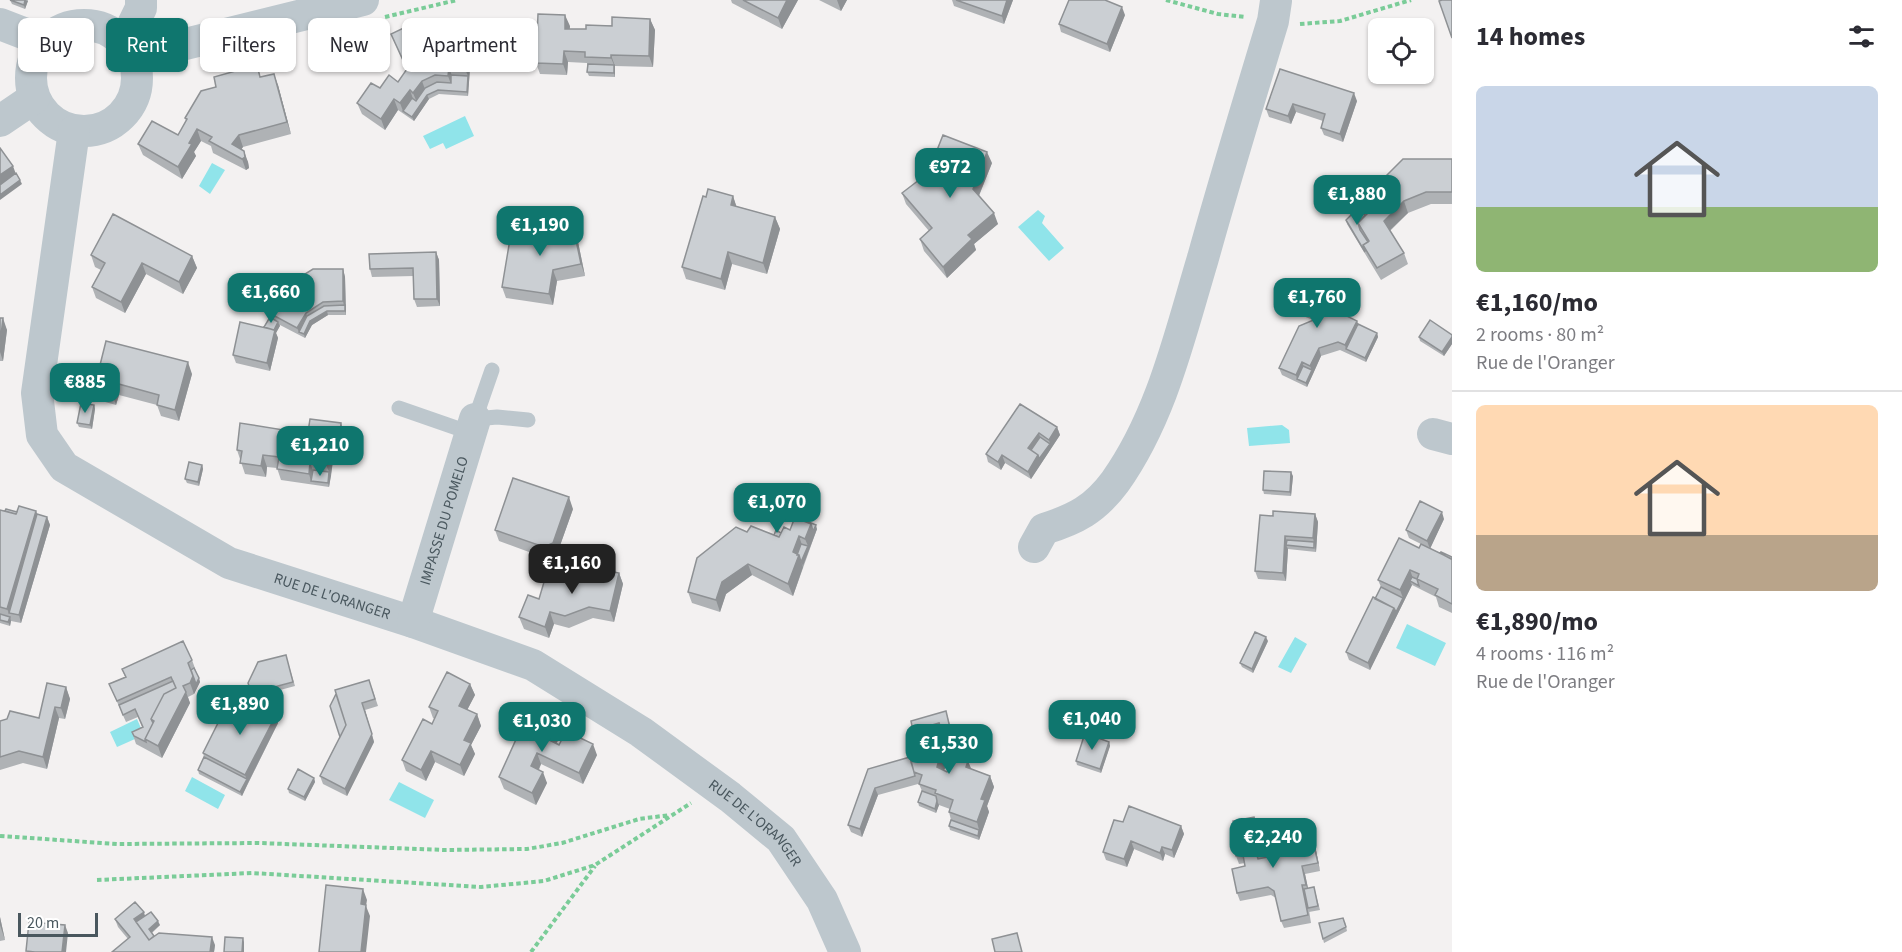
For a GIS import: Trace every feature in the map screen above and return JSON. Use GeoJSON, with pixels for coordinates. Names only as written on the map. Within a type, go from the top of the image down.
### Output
{"type":"FeatureCollection","features":[{"type":"Feature","properties":{"kind":"street"},"geometry":{"type":"LineString","coordinates":[[71,18],[87,0]]}},
{"type":"Feature","properties":{"kind":"street"},"geometry":{"type":"LineString","coordinates":[[138,18],[141,0]]}},
{"type":"Feature","properties":{"kind":"street"},"geometry":{"type":"LineString","coordinates":[[188,37],[363,0]]}},
{"type":"Feature","properties":{"kind":"street"},"geometry":{"type":"LineString","coordinates":[[1271,0],[1294,0]]}},
{"type":"Feature","properties":{"kind":"street"},"geometry":{"type":"LineString","coordinates":[[1034,547],[1044,529],[1072,520],[1090,508],[1114,483],[1137,447],[1167,378],[1273,21],[1276,1]]}},
{"type":"Feature","properties":{"kind":"street"},"geometry":{"type":"LineString","coordinates":[[0,24],[18,27]]}},
{"type":"Feature","properties":{"kind":"street"},"geometry":{"type":"LineString","coordinates":[[31,72],[30,78],[34,98],[43,113],[57,124],[74,131],[92,131],[110,125],[124,114],[134,98],[137,80],[135,72]]}},
{"type":"Feature","properties":{"kind":"street"},"geometry":{"type":"LineString","coordinates":[[0,121],[34,98]]}},
{"type":"Feature","properties":{"kind":"street","name":"RUE DE L'ORANGER"},"geometry":{"type":"LineString","coordinates":[[74,131],[37,393],[42,435],[64,467],[229,563],[413,622],[533,665],[641,732],[718,788],[781,838],[822,900],[845,952]]}},
{"type":"Feature","properties":{"kind":"street","name":"IMPASSE DU POMELO"},"geometry":{"type":"LineString","coordinates":[[413,622],[473,426]]}},
{"type":"Feature","properties":{"kind":"lane"},"geometry":{"type":"LineString","coordinates":[[473,426],[492,370]]}},
{"type":"Feature","properties":{"kind":"lane"},"geometry":{"type":"LineString","coordinates":[[399,408],[473,426],[497,417],[528,420]]}},
{"type":"Feature","properties":{"kind":"path"},"geometry":{"type":"LineString","coordinates":[[97,880],[252,873],[481,887],[544,881],[595,865],[670,815],[718,788]]}},
{"type":"Feature","properties":{"kind":"path"},"geometry":{"type":"LineString","coordinates":[[0,836],[117,844],[259,843],[445,850],[527,849],[562,843],[639,819],[670,815]]}},
{"type":"Feature","properties":{"kind":"path"},"geometry":{"type":"LineString","coordinates":[[531,952],[595,865]]}},
{"type":"Feature","properties":{"kind":"water"},"geometry":{"type":"Polygon","coordinates":[[[465,116],[474,136],[446,149],[443,143],[430,149],[423,136],[465,116]]]}},
{"type":"Feature","properties":{"kind":"water"},"geometry":{"type":"Polygon","coordinates":[[[212,163],[225,170],[210,194],[199,186],[212,163]]]}},
{"type":"Feature","properties":{"kind":"water"},"geometry":{"type":"Polygon","coordinates":[[[1038,210],[1045,216],[1042,223],[1064,248],[1049,261],[1018,227],[1038,210]]]}},
{"type":"Feature","properties":{"kind":"water"},"geometry":{"type":"Polygon","coordinates":[[[1282,425],[1289,430],[1290,443],[1249,446],[1247,428],[1282,425]]]}},
{"type":"Feature","properties":{"kind":"water"},"geometry":{"type":"Polygon","coordinates":[[[1407,624],[1446,643],[1435,666],[1396,648],[1407,624]]]}},
{"type":"Feature","properties":{"kind":"water"},"geometry":{"type":"Polygon","coordinates":[[[1295,637],[1307,644],[1291,673],[1278,667],[1295,637]]]}},
{"type":"Feature","properties":{"kind":"water"},"geometry":{"type":"Polygon","coordinates":[[[137,719],[144,735],[117,747],[110,732],[137,719]]]}},
{"type":"Feature","properties":{"kind":"water"},"geometry":{"type":"Polygon","coordinates":[[[192,777],[225,795],[218,809],[185,791],[192,777]]]}},
{"type":"Feature","properties":{"kind":"water"},"geometry":{"type":"Polygon","coordinates":[[[399,782],[434,800],[425,818],[389,800],[399,782]]]}},
{"type":"Feature","properties":{"kind":"building"},"geometry":{"type":"Polygon","coordinates":[[[10,0],[25,0],[24,5],[10,0]]]}},
{"type":"Feature","properties":{"kind":"building"},"geometry":{"type":"Polygon","coordinates":[[[743,0],[787,0],[778,18],[743,0]]]}},
{"type":"Feature","properties":{"kind":"building"},"geometry":{"type":"Polygon","coordinates":[[[956,0],[1007,0],[1002,16],[956,0]]]}},
{"type":"Feature","properties":{"kind":"building"},"geometry":{"type":"Polygon","coordinates":[[[1069,0],[1105,0],[1122,7],[1107,44],[1059,24],[1069,0]]]}},
{"type":"Feature","properties":{"kind":"building"},"geometry":{"type":"Polygon","coordinates":[[[1452,0],[1452,38],[1439,1],[1452,0]]]}},
{"type":"Feature","properties":{"kind":"building"},"geometry":{"type":"Polygon","coordinates":[[[538,14],[565,15],[565,29],[586,29],[586,25],[612,26],[612,17],[650,19],[649,56],[585,57],[585,52],[564,51],[563,64],[538,63],[538,14]]]}},
{"type":"Feature","properties":{"kind":"building"},"geometry":{"type":"Polygon","coordinates":[[[402,29],[402,58],[391,34],[402,29]]]}},
{"type":"Feature","properties":{"kind":"building"},"geometry":{"type":"Polygon","coordinates":[[[588,64],[614,65],[614,73],[587,72],[588,64]]]}},
{"type":"Feature","properties":{"kind":"building"},"geometry":{"type":"Polygon","coordinates":[[[1280,69],[1354,93],[1340,134],[1321,128],[1325,114],[1293,104],[1288,116],[1266,109],[1280,69]]]}},
{"type":"Feature","properties":{"kind":"building"},"geometry":{"type":"Polygon","coordinates":[[[232,72],[259,72],[260,77],[274,74],[287,122],[239,135],[232,144],[244,151],[245,157],[242,159],[209,141],[212,137],[197,129],[189,143],[192,144],[178,167],[138,144],[152,121],[178,135],[201,91],[216,87],[214,77],[232,72]]]}},
{"type":"Feature","properties":{"kind":"building"},"geometry":{"type":"Polygon","coordinates":[[[405,72],[448,72],[448,76],[435,75],[422,81],[413,93],[410,90],[400,103],[394,99],[381,119],[357,103],[371,83],[380,88],[389,75],[398,82],[405,72]]]}},
{"type":"Feature","properties":{"kind":"building"},"geometry":{"type":"Polygon","coordinates":[[[451,75],[468,76],[467,92],[438,90],[427,95],[412,117],[403,111],[412,98],[416,101],[425,88],[437,82],[451,83],[451,75]]]}},
{"type":"Feature","properties":{"kind":"building"},"geometry":{"type":"Polygon","coordinates":[[[943,135],[987,152],[973,189],[994,213],[968,235],[972,239],[943,267],[920,239],[932,228],[902,193],[928,173],[943,135]]]}},
{"type":"Feature","properties":{"kind":"building"},"geometry":{"type":"Polygon","coordinates":[[[0,148],[13,166],[0,175],[0,148]]]}},
{"type":"Feature","properties":{"kind":"building"},"geometry":{"type":"Polygon","coordinates":[[[1403,159],[1452,159],[1452,192],[1426,192],[1404,201],[1384,221],[1404,253],[1377,268],[1363,245],[1369,241],[1358,223],[1368,213],[1359,203],[1403,159]]]}},
{"type":"Feature","properties":{"kind":"building"},"geometry":{"type":"Polygon","coordinates":[[[16,173],[20,180],[0,195],[0,185],[16,173]]]}},
{"type":"Feature","properties":{"kind":"building"},"geometry":{"type":"Polygon","coordinates":[[[708,189],[733,196],[731,205],[775,217],[763,263],[728,252],[721,279],[682,267],[703,196],[706,197],[708,189]]]}},
{"type":"Feature","properties":{"kind":"building"},"geometry":{"type":"Polygon","coordinates":[[[1358,208],[1365,215],[1358,223],[1368,242],[1363,245],[1365,252],[1346,220],[1358,208]]]}},
{"type":"Feature","properties":{"kind":"building"},"geometry":{"type":"Polygon","coordinates":[[[113,214],[192,256],[179,282],[142,263],[121,302],[92,287],[105,263],[91,255],[113,214]]]}},
{"type":"Feature","properties":{"kind":"building"},"geometry":{"type":"Polygon","coordinates":[[[572,221],[581,264],[553,270],[549,294],[502,287],[511,233],[572,221]]]}},
{"type":"Feature","properties":{"kind":"building"},"geometry":{"type":"Polygon","coordinates":[[[436,252],[437,299],[414,299],[413,268],[370,269],[369,254],[436,252]]]}},
{"type":"Feature","properties":{"kind":"building"},"geometry":{"type":"Polygon","coordinates":[[[313,269],[343,269],[343,301],[323,302],[306,313],[297,328],[269,313],[281,289],[313,269]]]}},
{"type":"Feature","properties":{"kind":"building"},"geometry":{"type":"Polygon","coordinates":[[[1313,281],[1338,293],[1330,309],[1332,314],[1339,312],[1357,321],[1345,345],[1338,342],[1319,348],[1310,366],[1302,362],[1296,375],[1279,368],[1299,326],[1316,319],[1315,315],[1300,308],[1313,281]]]}},
{"type":"Feature","properties":{"kind":"building"},"geometry":{"type":"Polygon","coordinates":[[[345,305],[345,311],[327,311],[310,321],[304,334],[299,332],[307,316],[324,306],[345,305]]]}},
{"type":"Feature","properties":{"kind":"building"},"geometry":{"type":"Polygon","coordinates":[[[270,317],[278,322],[274,330],[264,327],[270,317]]]}},
{"type":"Feature","properties":{"kind":"building"},"geometry":{"type":"Polygon","coordinates":[[[0,318],[3,318],[0,344],[0,318]]]}},
{"type":"Feature","properties":{"kind":"building"},"geometry":{"type":"Polygon","coordinates":[[[1430,320],[1452,335],[1442,352],[1419,337],[1430,320]]]}},
{"type":"Feature","properties":{"kind":"building"},"geometry":{"type":"Polygon","coordinates":[[[240,322],[275,330],[267,363],[233,355],[240,322]]]}},
{"type":"Feature","properties":{"kind":"building"},"geometry":{"type":"Polygon","coordinates":[[[1358,324],[1377,333],[1365,358],[1346,349],[1358,324]]]}},
{"type":"Feature","properties":{"kind":"building"},"geometry":{"type":"Polygon","coordinates":[[[106,341],[188,362],[175,410],[157,405],[159,395],[115,383],[112,394],[94,389],[106,341]]]}},
{"type":"Feature","properties":{"kind":"building"},"geometry":{"type":"Polygon","coordinates":[[[1303,366],[1312,370],[1306,383],[1297,379],[1303,366]]]}},
{"type":"Feature","properties":{"kind":"building"},"geometry":{"type":"Polygon","coordinates":[[[81,403],[94,405],[90,425],[77,423],[81,403]]]}},
{"type":"Feature","properties":{"kind":"building"},"geometry":{"type":"Polygon","coordinates":[[[1020,404],[1057,427],[1049,440],[1039,433],[1028,448],[1038,455],[1028,472],[1002,455],[998,462],[986,454],[1020,404]]]}},
{"type":"Feature","properties":{"kind":"building"},"geometry":{"type":"Polygon","coordinates":[[[310,419],[341,423],[339,444],[330,442],[326,465],[310,462],[309,474],[277,469],[279,457],[263,455],[261,466],[240,463],[242,451],[237,450],[240,423],[284,430],[283,436],[300,438],[299,444],[306,445],[310,419]]]}},
{"type":"Feature","properties":{"kind":"building"},"geometry":{"type":"Polygon","coordinates":[[[1040,437],[1050,444],[1039,459],[1038,455],[1031,450],[1040,437]]]}},
{"type":"Feature","properties":{"kind":"building"},"geometry":{"type":"Polygon","coordinates":[[[189,462],[202,465],[198,482],[185,479],[189,462]]]}},
{"type":"Feature","properties":{"kind":"building"},"geometry":{"type":"Polygon","coordinates":[[[313,470],[329,472],[328,483],[311,481],[313,470]]]}},
{"type":"Feature","properties":{"kind":"building"},"geometry":{"type":"Polygon","coordinates":[[[1264,471],[1291,472],[1290,492],[1263,490],[1264,471]]]}},
{"type":"Feature","properties":{"kind":"building"},"geometry":{"type":"Polygon","coordinates":[[[513,478],[569,497],[553,543],[544,547],[495,530],[513,478]]]}},
{"type":"Feature","properties":{"kind":"building"},"geometry":{"type":"Polygon","coordinates":[[[1420,501],[1442,512],[1427,541],[1406,530],[1420,501]]]}},
{"type":"Feature","properties":{"kind":"building"},"geometry":{"type":"Polygon","coordinates":[[[19,506],[36,511],[7,609],[0,607],[0,510],[16,514],[19,506]]]}},
{"type":"Feature","properties":{"kind":"building"},"geometry":{"type":"Polygon","coordinates":[[[6,509],[17,512],[16,514],[5,511],[6,509]]]}},
{"type":"Feature","properties":{"kind":"building"},"geometry":{"type":"Polygon","coordinates":[[[1273,511],[1315,514],[1313,538],[1285,536],[1283,573],[1255,571],[1260,515],[1273,516],[1273,511]]]}},
{"type":"Feature","properties":{"kind":"building"},"geometry":{"type":"Polygon","coordinates":[[[37,514],[47,517],[19,615],[9,613],[37,514]]]}},
{"type":"Feature","properties":{"kind":"building"},"geometry":{"type":"Polygon","coordinates":[[[795,517],[811,524],[805,539],[799,536],[793,552],[799,555],[788,584],[748,564],[722,582],[716,600],[688,592],[697,558],[736,527],[747,532],[751,526],[779,537],[784,527],[790,530],[795,517]]]}},
{"type":"Feature","properties":{"kind":"building"},"geometry":{"type":"Polygon","coordinates":[[[801,520],[816,525],[813,531],[811,524],[801,520]]]}},
{"type":"Feature","properties":{"kind":"building"},"geometry":{"type":"Polygon","coordinates":[[[776,530],[781,533],[779,537],[774,535],[776,530]]]}},
{"type":"Feature","properties":{"kind":"building"},"geometry":{"type":"Polygon","coordinates":[[[1399,538],[1419,548],[1421,544],[1452,559],[1452,604],[1435,595],[1438,589],[1417,579],[1419,574],[1410,570],[1400,590],[1378,580],[1399,538]]]}},
{"type":"Feature","properties":{"kind":"building"},"geometry":{"type":"Polygon","coordinates":[[[1287,540],[1314,542],[1314,548],[1286,545],[1287,540]]]}},
{"type":"Feature","properties":{"kind":"building"},"geometry":{"type":"Polygon","coordinates":[[[801,544],[808,546],[801,562],[797,555],[801,544]]]}},
{"type":"Feature","properties":{"kind":"building"},"geometry":{"type":"Polygon","coordinates":[[[586,566],[619,573],[610,611],[589,607],[565,616],[550,612],[545,627],[519,617],[528,595],[539,599],[544,582],[586,566]]]}},
{"type":"Feature","properties":{"kind":"building"},"geometry":{"type":"Polygon","coordinates":[[[1412,577],[1417,579],[1419,586],[1410,581],[1412,577]]]}},
{"type":"Feature","properties":{"kind":"building"},"geometry":{"type":"Polygon","coordinates":[[[1381,587],[1403,598],[1396,612],[1394,608],[1375,599],[1381,587]]]}},
{"type":"Feature","properties":{"kind":"building"},"geometry":{"type":"Polygon","coordinates":[[[1373,597],[1394,608],[1368,663],[1346,652],[1373,597]]]}},
{"type":"Feature","properties":{"kind":"building"},"geometry":{"type":"Polygon","coordinates":[[[0,614],[10,617],[8,622],[0,620],[0,614]]]}},
{"type":"Feature","properties":{"kind":"building"},"geometry":{"type":"Polygon","coordinates":[[[1255,632],[1266,637],[1252,669],[1240,663],[1255,632]]]}},
{"type":"Feature","properties":{"kind":"building"},"geometry":{"type":"Polygon","coordinates":[[[183,641],[192,660],[188,663],[193,676],[190,683],[183,686],[186,692],[158,746],[145,739],[154,721],[151,719],[164,694],[176,688],[171,677],[117,701],[109,684],[126,677],[122,669],[183,641]]]}},
{"type":"Feature","properties":{"kind":"building"},"geometry":{"type":"Polygon","coordinates":[[[286,655],[293,682],[267,689],[258,707],[256,706],[248,683],[258,662],[286,655]]]}},
{"type":"Feature","properties":{"kind":"building"},"geometry":{"type":"Polygon","coordinates":[[[194,668],[199,678],[196,684],[191,670],[194,668]]]}},
{"type":"Feature","properties":{"kind":"building"},"geometry":{"type":"Polygon","coordinates":[[[447,672],[470,684],[459,706],[477,714],[464,740],[471,743],[460,765],[431,751],[421,770],[402,760],[423,719],[432,724],[438,711],[429,707],[447,672]]]}},
{"type":"Feature","properties":{"kind":"building"},"geometry":{"type":"Polygon","coordinates":[[[369,680],[375,699],[362,703],[372,734],[345,789],[320,776],[346,725],[335,690],[369,680]]]}},
{"type":"Feature","properties":{"kind":"building"},"geometry":{"type":"Polygon","coordinates":[[[173,681],[176,688],[164,694],[151,719],[153,723],[145,739],[146,742],[134,736],[132,732],[143,727],[135,709],[123,715],[119,705],[173,681]]]}},
{"type":"Feature","properties":{"kind":"building"},"geometry":{"type":"Polygon","coordinates":[[[47,683],[66,687],[61,708],[55,707],[43,757],[19,751],[0,757],[0,721],[7,719],[10,711],[39,718],[47,683]]]}},
{"type":"Feature","properties":{"kind":"building"},"geometry":{"type":"Polygon","coordinates":[[[250,688],[256,706],[276,715],[245,775],[203,753],[221,717],[242,728],[251,710],[229,700],[250,688]]]}},
{"type":"Feature","properties":{"kind":"building"},"geometry":{"type":"Polygon","coordinates":[[[336,694],[346,725],[340,737],[330,706],[336,694]]]}},
{"type":"Feature","properties":{"kind":"building"},"geometry":{"type":"Polygon","coordinates":[[[946,711],[950,728],[942,730],[939,723],[913,731],[911,721],[946,711]]]}},
{"type":"Feature","properties":{"kind":"building"},"geometry":{"type":"Polygon","coordinates":[[[537,713],[557,723],[549,740],[559,745],[566,731],[593,744],[579,773],[537,753],[531,766],[543,772],[532,793],[499,777],[523,724],[531,727],[537,713]]]}},
{"type":"Feature","properties":{"kind":"building"},"geometry":{"type":"Polygon","coordinates":[[[939,723],[945,744],[938,746],[940,756],[937,767],[947,772],[953,756],[968,761],[966,767],[990,776],[981,799],[985,800],[977,822],[949,812],[953,800],[935,793],[936,790],[919,784],[922,775],[914,772],[911,762],[921,759],[912,731],[939,723]]]}},
{"type":"Feature","properties":{"kind":"building"},"geometry":{"type":"Polygon","coordinates":[[[1085,733],[1109,742],[1100,769],[1076,761],[1085,733]]]}},
{"type":"Feature","properties":{"kind":"building"},"geometry":{"type":"Polygon","coordinates":[[[204,757],[247,779],[240,792],[198,770],[204,757]]]}},
{"type":"Feature","properties":{"kind":"building"},"geometry":{"type":"Polygon","coordinates":[[[910,757],[915,776],[875,788],[860,829],[848,825],[868,769],[910,757]]]}},
{"type":"Feature","properties":{"kind":"building"},"geometry":{"type":"Polygon","coordinates":[[[298,769],[314,778],[304,797],[288,789],[298,769]]]}},
{"type":"Feature","properties":{"kind":"building"},"geometry":{"type":"Polygon","coordinates":[[[922,791],[936,796],[935,809],[918,802],[922,791]]]}},
{"type":"Feature","properties":{"kind":"building"},"geometry":{"type":"Polygon","coordinates":[[[1129,806],[1181,826],[1172,850],[1162,847],[1160,853],[1131,841],[1124,859],[1103,852],[1114,820],[1123,822],[1129,806]]]}},
{"type":"Feature","properties":{"kind":"building"},"geometry":{"type":"Polygon","coordinates":[[[1254,817],[1261,851],[1256,852],[1258,859],[1288,853],[1286,843],[1312,837],[1318,863],[1302,866],[1306,885],[1302,885],[1308,915],[1281,921],[1274,891],[1268,887],[1237,893],[1232,869],[1245,866],[1243,855],[1236,856],[1232,835],[1236,834],[1233,821],[1254,817]]]}},
{"type":"Feature","properties":{"kind":"building"},"geometry":{"type":"Polygon","coordinates":[[[951,820],[979,830],[978,836],[949,826],[951,820]]]}},
{"type":"Feature","properties":{"kind":"building"},"geometry":{"type":"Polygon","coordinates":[[[326,885],[363,889],[361,904],[366,905],[361,952],[319,952],[326,885]]]}},
{"type":"Feature","properties":{"kind":"building"},"geometry":{"type":"Polygon","coordinates":[[[1314,887],[1318,906],[1308,908],[1304,889],[1314,887]]]}},
{"type":"Feature","properties":{"kind":"building"},"geometry":{"type":"Polygon","coordinates":[[[135,902],[144,912],[134,919],[149,940],[159,933],[212,937],[210,952],[112,952],[130,937],[115,919],[135,902]]]}},
{"type":"Feature","properties":{"kind":"building"},"geometry":{"type":"Polygon","coordinates":[[[151,912],[158,921],[149,929],[154,936],[149,940],[136,922],[151,912]]]}},
{"type":"Feature","properties":{"kind":"building"},"geometry":{"type":"Polygon","coordinates":[[[1343,918],[1346,927],[1323,939],[1319,923],[1343,918]]]}},
{"type":"Feature","properties":{"kind":"building"},"geometry":{"type":"Polygon","coordinates":[[[29,922],[65,925],[62,952],[26,951],[29,922]]]}},
{"type":"Feature","properties":{"kind":"building"},"geometry":{"type":"Polygon","coordinates":[[[1017,933],[1022,952],[995,952],[992,939],[1017,933]]]}},
{"type":"Feature","properties":{"kind":"building"},"geometry":{"type":"Polygon","coordinates":[[[225,937],[243,938],[242,952],[224,952],[225,937]]]}}]}
